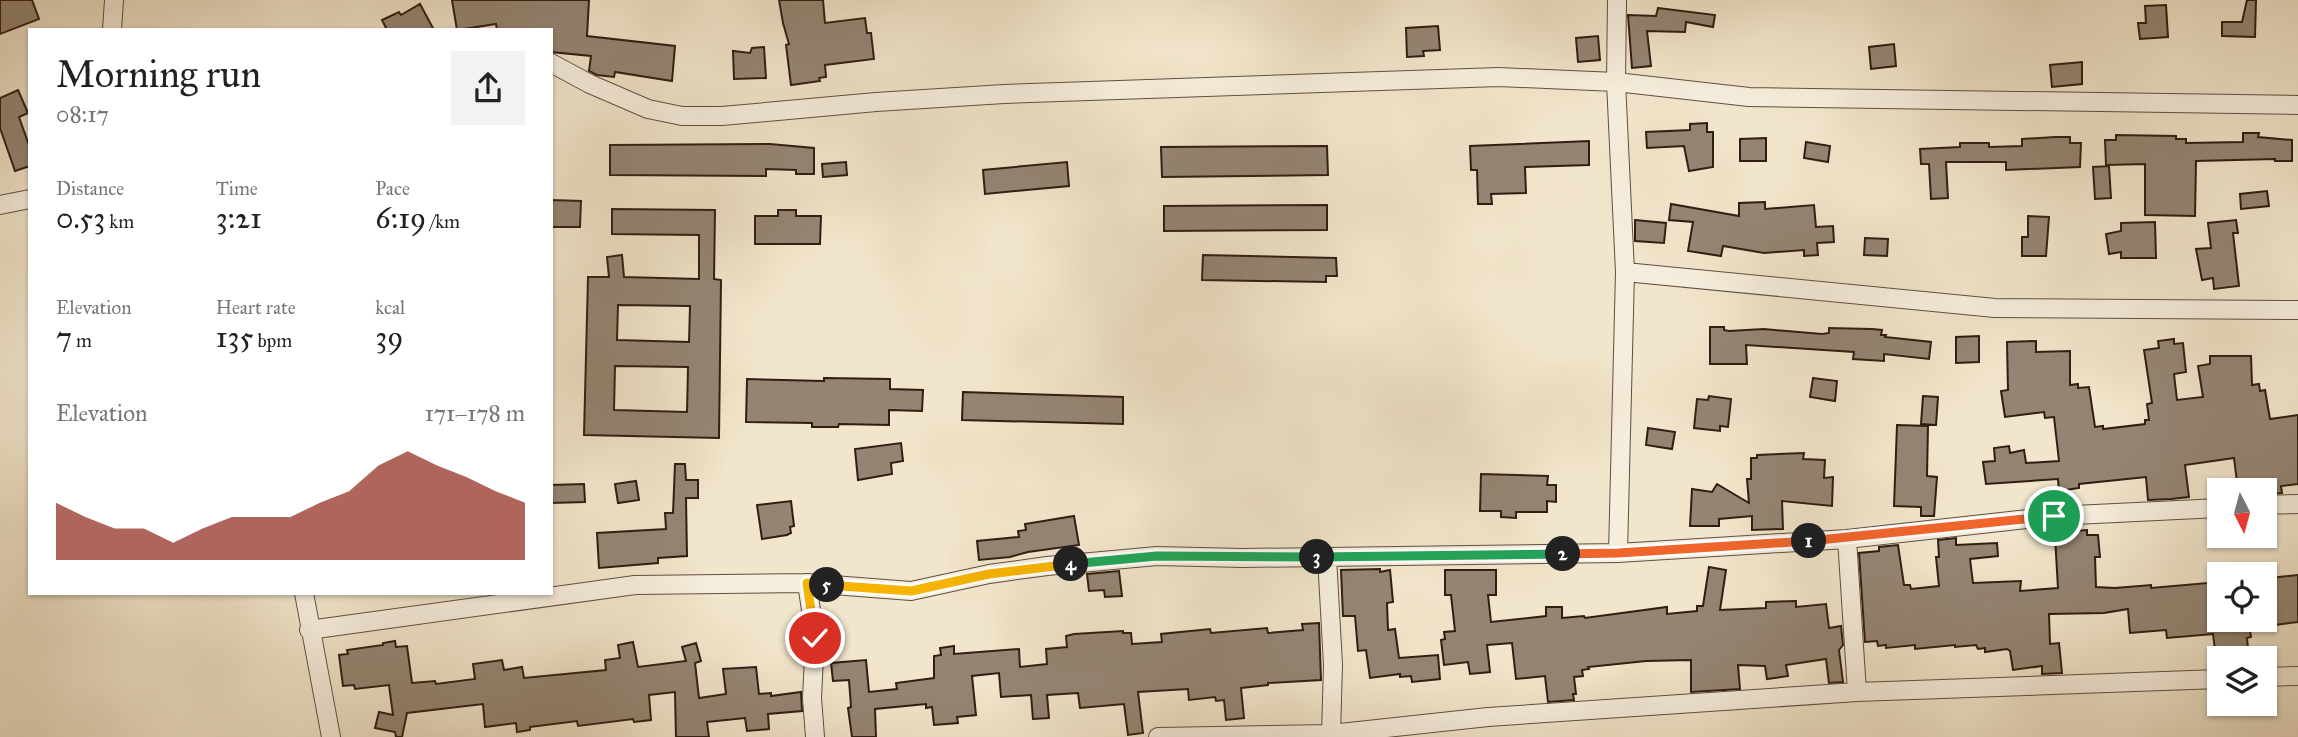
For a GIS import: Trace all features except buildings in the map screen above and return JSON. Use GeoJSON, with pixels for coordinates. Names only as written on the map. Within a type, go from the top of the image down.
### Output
{"type":"FeatureCollection","features":[{"type":"Feature","properties":{"kind":"street"},"geometry":{"type":"LineString","coordinates":[[112,28],[114,0]]}},
{"type":"Feature","properties":{"kind":"street"},"geometry":{"type":"LineString","coordinates":[[1617,0],[1616,82],[1625,272],[1618,553]]}},
{"type":"Feature","properties":{"kind":"street"},"geometry":{"type":"LineString","coordinates":[[553,64],[590,84],[648,108],[682,116],[722,116],[876,102],[1043,92],[1499,77],[1616,82],[1749,97],[2298,105]]}},
{"type":"Feature","properties":{"kind":"street"},"geometry":{"type":"LineString","coordinates":[[0,205],[28,199]]}},
{"type":"Feature","properties":{"kind":"street"},"geometry":{"type":"LineString","coordinates":[[1625,272],[1995,308],[2298,310]]}},
{"type":"Feature","properties":{"kind":"street"},"geometry":{"type":"LineString","coordinates":[[2277,505],[2298,504]]}},
{"type":"Feature","properties":{"kind":"street"},"geometry":{"type":"LineString","coordinates":[[309,630],[635,585],[807,583],[911,591],[989,574],[1157,556],[1327,557],[1618,553],[1847,539],[2054,516],[2207,509]]}},
{"type":"Feature","properties":{"kind":"street"},"geometry":{"type":"LineString","coordinates":[[1847,539],[1857,692]]}},
{"type":"Feature","properties":{"kind":"street"},"geometry":{"type":"LineString","coordinates":[[1327,557],[1333,665],[1331,734]]}},
{"type":"Feature","properties":{"kind":"street"},"geometry":{"type":"LineString","coordinates":[[807,583],[815,638],[815,737]]}},
{"type":"Feature","properties":{"kind":"street"},"geometry":{"type":"LineString","coordinates":[[304,595],[331,737]]}},
{"type":"Feature","properties":{"kind":"street"},"geometry":{"type":"LineString","coordinates":[[2277,677],[2298,676]]}},
{"type":"Feature","properties":{"kind":"street"},"geometry":{"type":"LineString","coordinates":[[1158,737],[1331,734],[1488,717],[1857,692],[2207,679]]}},
{"type":"Feature","properties":{"kind":"route"},"geometry":{"type":"LineString","coordinates":[[815,638],[807,583],[911,591],[989,574],[1157,556],[1243,558],[1618,553],[1847,539],[2054,516]]}}]}
